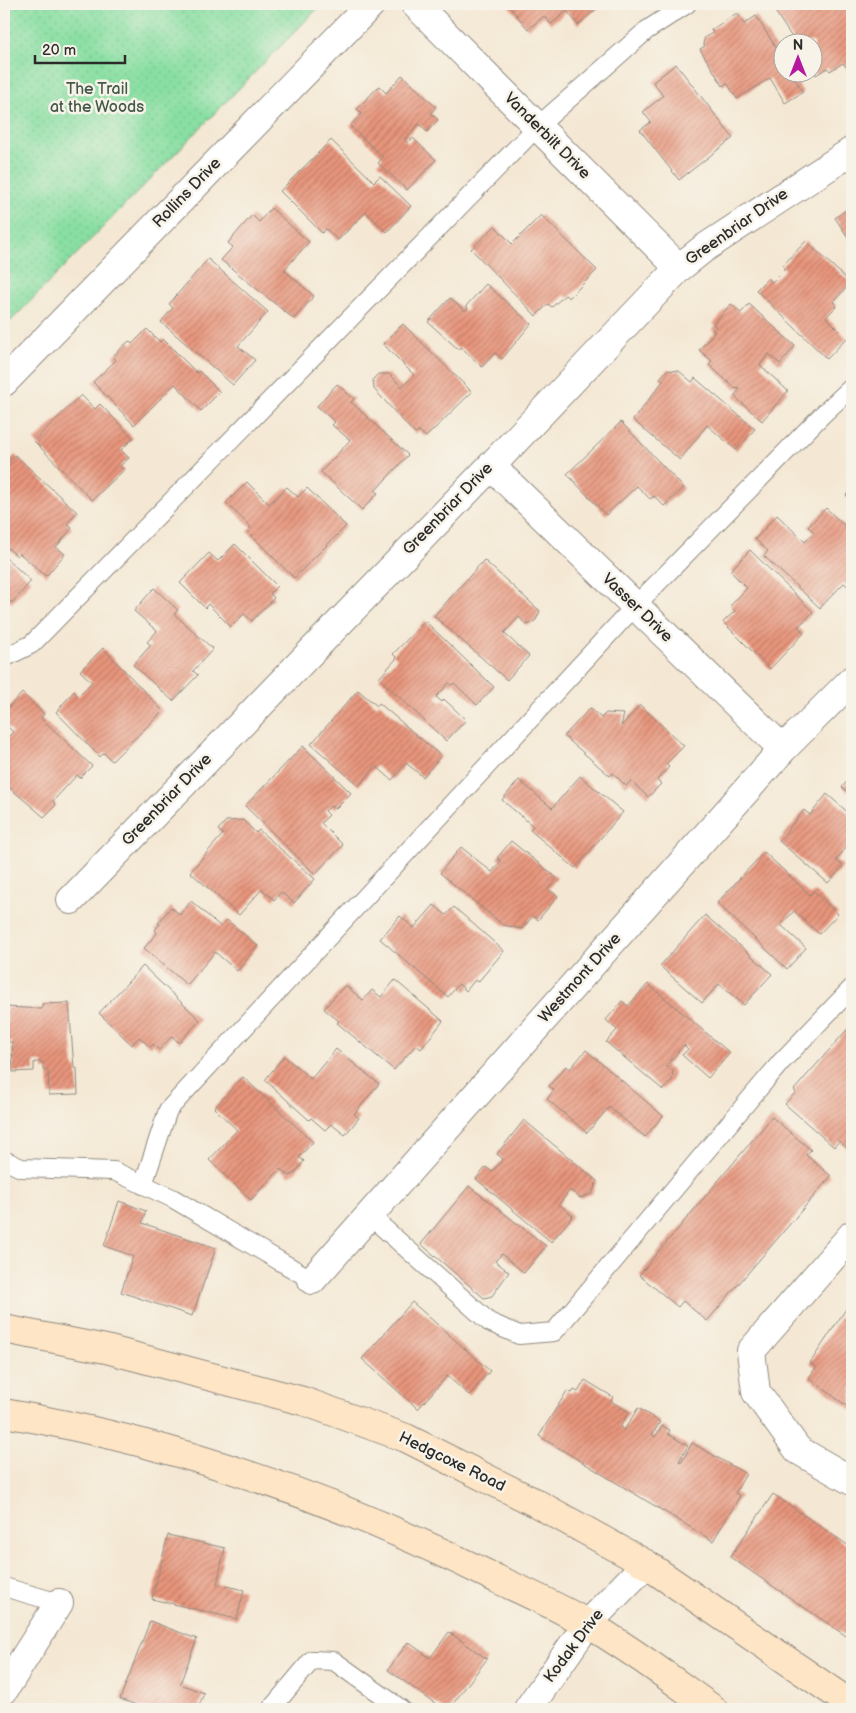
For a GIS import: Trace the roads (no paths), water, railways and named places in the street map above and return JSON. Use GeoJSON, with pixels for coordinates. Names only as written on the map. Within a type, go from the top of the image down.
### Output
{"type":"FeatureCollection","features":[{"type":"Feature","properties":{"kind":"main road","name":"Hedgcoxe Road"},"geometry":{"type":"LineString","coordinates":[[4,1329],[106,1349],[303,1401],[406,1438],[536,1503],[646,1564],[852,1705]]}},
{"type":"Feature","properties":{"kind":"main road"},"geometry":{"type":"LineString","coordinates":[[4,1412],[136,1442],[257,1478],[369,1519],[448,1554],[588,1623],[713,1709]]}},
{"type":"Feature","properties":{"kind":"street","name":"Rollins Drive"},"geometry":{"type":"LineString","coordinates":[[4,382],[371,4]]}},
{"type":"Feature","properties":{"kind":"street","name":"Vanderbilt Drive"},"geometry":{"type":"LineString","coordinates":[[416,4],[679,268]]}},
{"type":"Feature","properties":{"kind":"street","name":"Greenbriar Drive"},"geometry":{"type":"LineString","coordinates":[[71,900],[491,466],[679,268],[703,248],[852,151]]}},
{"type":"Feature","properties":{"kind":"street","name":"Vasser Drive"},"geometry":{"type":"LineString","coordinates":[[491,466],[783,750]]}},
{"type":"Feature","properties":{"kind":"street","name":"Westmont Drive"},"geometry":{"type":"LineString","coordinates":[[312,1280],[783,750],[852,680]]}},
{"type":"Feature","properties":{"kind":"street"},"geometry":{"type":"LineString","coordinates":[[852,1235],[751,1351],[756,1392],[798,1450],[852,1481]]}},
{"type":"Feature","properties":{"kind":"street","name":"Kodak Drive"},"geometry":{"type":"LineString","coordinates":[[528,1709],[588,1623],[646,1564]]}},
{"type":"Feature","properties":{"kind":"street"},"geometry":{"type":"LineString","coordinates":[[4,1690],[59,1603]]}},
{"type":"Feature","properties":{"kind":"lane"},"geometry":{"type":"LineString","coordinates":[[4,658],[32,644],[538,126],[647,30],[687,4]]}},
{"type":"Feature","properties":{"kind":"lane"},"geometry":{"type":"LineString","coordinates":[[143,1185],[168,1110],[635,606],[852,386]]}},
{"type":"Feature","properties":{"kind":"lane"},"geometry":{"type":"LineString","coordinates":[[369,1215],[489,1322],[519,1335],[554,1332],[781,1062],[852,988]]}},
{"type":"Feature","properties":{"kind":"lane"},"geometry":{"type":"LineString","coordinates":[[4,1160],[21,1168],[114,1171],[172,1198],[312,1280]]}},
{"type":"Feature","properties":{"kind":"lane"},"geometry":{"type":"LineString","coordinates":[[4,1587],[59,1603]]}},
{"type":"Feature","properties":{"kind":"lane"},"geometry":{"type":"LineString","coordinates":[[271,1709],[312,1660],[334,1661],[401,1709]]}},
{"type":"Feature","properties":{"kind":"park label","name":"The Trail at the Woods"},"geometry":{"type":"Point","coordinates":[97,98]}}]}
